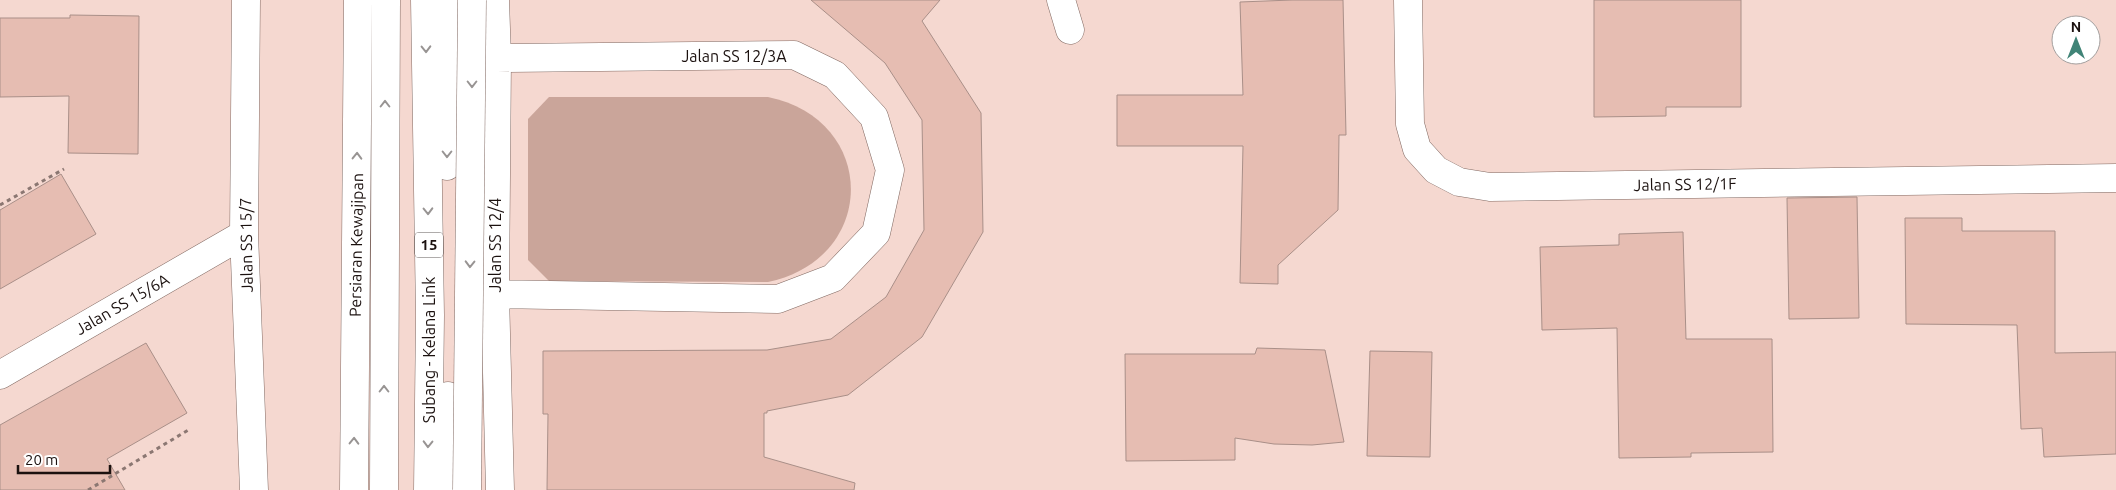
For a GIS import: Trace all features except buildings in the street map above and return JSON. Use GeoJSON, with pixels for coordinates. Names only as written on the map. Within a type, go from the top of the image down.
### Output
{"type":"FeatureCollection","features":[{"type":"Feature","properties":{"kind":"street","name":"Jalan SS 15/7"},"geometry":{"type":"LineString","coordinates":[[246,0],[244,234],[254,490]]}},
{"type":"Feature","properties":{"kind":"street","name":"Persiaran Kewajipan"},"geometry":{"type":"LineString","coordinates":[[354,490],[358,0]]}},
{"type":"Feature","properties":{"kind":"street"},"geometry":{"type":"LineString","coordinates":[[384,490],[386,0]]}},
{"type":"Feature","properties":{"kind":"street","name":"Subang - Kelana Link"},"geometry":{"type":"LineString","coordinates":[[425,0],[430,316],[428,490]]}},
{"type":"Feature","properties":{"kind":"street"},"geometry":{"type":"LineString","coordinates":[[446,0],[448,490]]}},
{"type":"Feature","properties":{"kind":"street"},"geometry":{"type":"LineString","coordinates":[[466,490],[472,0]]}},
{"type":"Feature","properties":{"kind":"street","name":"Jalan SS 12/4"},"geometry":{"type":"LineString","coordinates":[[495,0],[497,58],[495,294],[500,490]]}},
{"type":"Feature","properties":{"kind":"street"},"geometry":{"type":"LineString","coordinates":[[1061,0],[1070,30]]}},
{"type":"Feature","properties":{"kind":"street","name":"Jalan SS 12/1F"},"geometry":{"type":"LineString","coordinates":[[1408,0],[1410,124],[1418,149],[1436,170],[1459,182],[1490,187],[2116,178]]}},
{"type":"Feature","properties":{"kind":"street","name":"Jalan SS 12/3A"},"geometry":{"type":"LineString","coordinates":[[495,294],[778,299],[833,278],[876,233],[890,170],[874,117],[835,75],[794,55],[497,58]]}},
{"type":"Feature","properties":{"kind":"street"},"geometry":{"type":"LineString","coordinates":[[446,121],[496,119]]}},
{"type":"Feature","properties":{"kind":"street","name":"Jalan SS 15/6A"},"geometry":{"type":"LineString","coordinates":[[0,375],[244,234]]}},
{"type":"Feature","properties":{"kind":"path"},"geometry":{"type":"LineString","coordinates":[[0,205],[64,169]]}},
{"type":"Feature","properties":{"kind":"path"},"geometry":{"type":"LineString","coordinates":[[88,490],[190,429]]}},
{"type":"Feature","properties":{"kind":"shaded area"},"geometry":{"type":"Polygon","coordinates":[[[549,97],[768,97],[804,111],[830,132],[846,160],[851,190],[846,219],[830,247],[804,268],[768,282],[549,281],[528,260],[528,119],[549,97]]]}}]}
